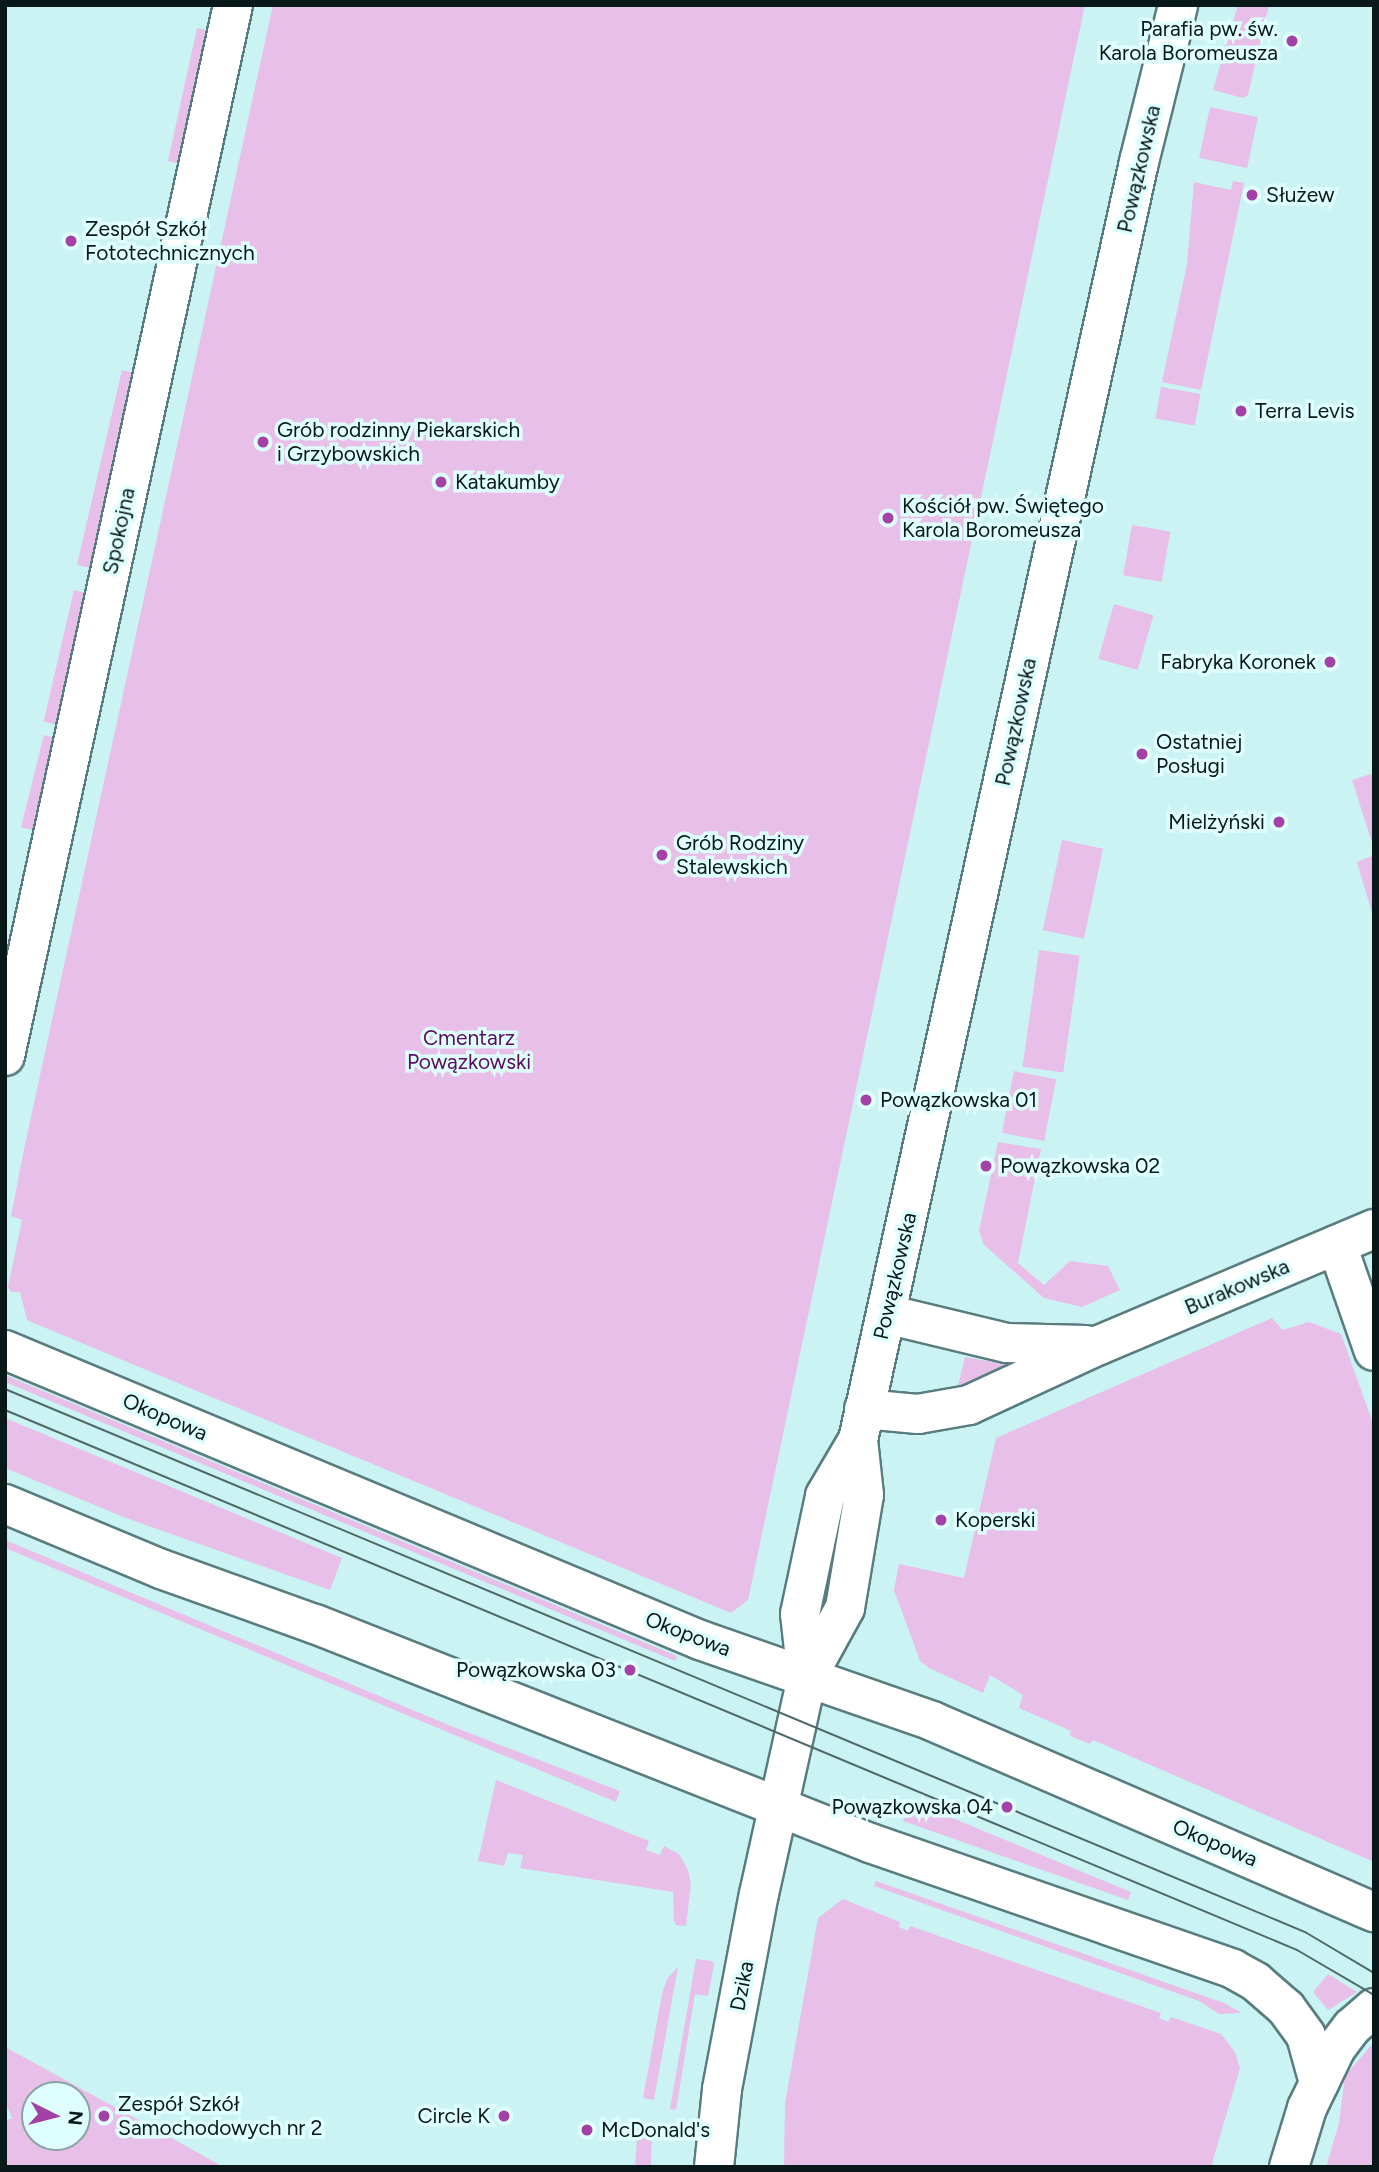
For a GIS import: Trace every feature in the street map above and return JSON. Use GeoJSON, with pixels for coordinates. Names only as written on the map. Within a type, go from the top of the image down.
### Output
{"type":"FeatureCollection","features":[{"type":"Feature","properties":{"kind":"main road","name":"Spokojna"},"geometry":{"type":"LineString","coordinates":[[5,1056],[233,5]]}},
{"type":"Feature","properties":{"kind":"main road","name":"Powązkowska"},"geometry":{"type":"LineString","coordinates":[[779,1806],[807,1677],[800,1614],[825,1496],[861,1425],[1139,162],[1178,5]]}},
{"type":"Feature","properties":{"kind":"main road","name":"Burakowska"},"geometry":{"type":"LineString","coordinates":[[861,1425],[959,1407],[1023,1382],[1099,1345],[1374,1229]]}},
{"type":"Feature","properties":{"kind":"main road"},"geometry":{"type":"LineString","coordinates":[[1338,1245],[1374,1351]]}},
{"type":"Feature","properties":{"kind":"main road","name":"Burakowska"},"geometry":{"type":"LineString","coordinates":[[886,1314],[1007,1343],[1051,1347],[1099,1345]]}},
{"type":"Feature","properties":{"kind":"main road","name":"Okopowa"},"geometry":{"type":"LineString","coordinates":[[5,1350],[674,1630],[932,1721],[1374,1912]]}},
{"type":"Feature","properties":{"kind":"main road"},"geometry":{"type":"LineString","coordinates":[[5,1504],[161,1569],[315,1624],[880,1847],[1233,1969],[1256,1982],[1286,2008],[1306,2036],[1319,2083]]}},
{"type":"Feature","properties":{"kind":"main road","name":"Dzika"},"geometry":{"type":"LineString","coordinates":[[714,2167],[722,2089],[779,1806]]}},
{"type":"Feature","properties":{"kind":"main road"},"geometry":{"type":"LineString","coordinates":[[1289,2167],[1298,2132],[1319,2083],[1345,2035],[1374,2008]]}},
{"type":"Feature","properties":{"kind":"green space","name":"Cmentarz Powązkowski"},"geometry":{"type":"Polygon","coordinates":[[[273,5],[1085,5],[748,1600],[731,1613],[27,1320],[20,1292],[11,1292],[8,1287],[22,1220],[11,1216],[24,1149],[273,5]]]}},
{"type":"Feature","properties":{"kind":"green space"},"geometry":{"type":"Polygon","coordinates":[[[1238,5],[1269,5],[1248,95],[1243,98],[1213,90],[1238,5]]]}},
{"type":"Feature","properties":{"kind":"green space"},"geometry":{"type":"Polygon","coordinates":[[[197,28],[209,31],[181,158],[176,163],[168,161],[197,28]]]}},
{"type":"Feature","properties":{"kind":"green space"},"geometry":{"type":"Polygon","coordinates":[[[1210,107],[1258,117],[1247,168],[1199,158],[1210,107]]]}},
{"type":"Feature","properties":{"kind":"green space"},"geometry":{"type":"Polygon","coordinates":[[[1233,181],[1244,183],[1201,390],[1162,382],[1187,264],[1194,182],[1231,190],[1233,181]]]}},
{"type":"Feature","properties":{"kind":"green space"},"geometry":{"type":"Polygon","coordinates":[[[122,370],[135,373],[90,568],[77,565],[122,370]]]}},
{"type":"Feature","properties":{"kind":"green space"},"geometry":{"type":"Polygon","coordinates":[[[1161,387],[1200,394],[1195,425],[1155,419],[1161,387]]]}},
{"type":"Feature","properties":{"kind":"green space"},"geometry":{"type":"Polygon","coordinates":[[[1132,525],[1170,532],[1162,582],[1123,575],[1132,525]]]}},
{"type":"Feature","properties":{"kind":"green space"},"geometry":{"type":"Polygon","coordinates":[[[74,590],[87,593],[56,724],[44,722],[74,590]]]}},
{"type":"Feature","properties":{"kind":"green space"},"geometry":{"type":"Polygon","coordinates":[[[1114,604],[1153,615],[1138,670],[1098,659],[1114,604]]]}},
{"type":"Feature","properties":{"kind":"green space"},"geometry":{"type":"Polygon","coordinates":[[[44,735],[56,738],[33,830],[21,827],[44,735]]]}},
{"type":"Feature","properties":{"kind":"green space"},"geometry":{"type":"Polygon","coordinates":[[[1374,773],[1374,849],[1352,780],[1374,773]]]}},
{"type":"Feature","properties":{"kind":"green space"},"geometry":{"type":"Polygon","coordinates":[[[1062,840],[1103,849],[1084,939],[1043,930],[1062,840]]]}},
{"type":"Feature","properties":{"kind":"green space"},"geometry":{"type":"Polygon","coordinates":[[[1374,855],[1374,920],[1357,862],[1374,855]]]}},
{"type":"Feature","properties":{"kind":"green space"},"geometry":{"type":"Polygon","coordinates":[[[1039,950],[1080,956],[1063,1073],[1023,1067],[1039,950]]]}},
{"type":"Feature","properties":{"kind":"green space"},"geometry":{"type":"Polygon","coordinates":[[[1014,1071],[1056,1079],[1044,1141],[1002,1133],[1014,1071]]]}},
{"type":"Feature","properties":{"kind":"green space"},"geometry":{"type":"Polygon","coordinates":[[[998,1142],[1041,1149],[1018,1263],[1044,1285],[1070,1261],[1108,1266],[1120,1290],[1082,1307],[1044,1298],[984,1245],[979,1231],[998,1142]]]}},
{"type":"Feature","properties":{"kind":"green space"},"geometry":{"type":"Polygon","coordinates":[[[1272,1318],[1283,1330],[1309,1322],[1341,1334],[1374,1426],[1374,1862],[1093,1740],[1090,1744],[1070,1736],[1071,1731],[1019,1708],[1023,1695],[990,1675],[983,1693],[929,1668],[920,1661],[894,1590],[899,1564],[964,1578],[996,1438],[1272,1318]]]}},
{"type":"Feature","properties":{"kind":"green space"},"geometry":{"type":"Polygon","coordinates":[[[965,1357],[1010,1365],[1011,1368],[957,1389],[965,1357]]]}},
{"type":"Feature","properties":{"kind":"green space"},"geometry":{"type":"Polygon","coordinates":[[[5,1375],[677,1656],[675,1661],[5,1382],[5,1375]]]}},
{"type":"Feature","properties":{"kind":"green space"},"geometry":{"type":"Polygon","coordinates":[[[5,1418],[342,1558],[330,1590],[126,1518],[5,1468],[5,1418]]]}},
{"type":"Feature","properties":{"kind":"green space"},"geometry":{"type":"Polygon","coordinates":[[[5,1540],[451,1726],[620,1791],[616,1802],[5,1548],[5,1540]]]}},
{"type":"Feature","properties":{"kind":"green space"},"geometry":{"type":"Polygon","coordinates":[[[496,1780],[649,1841],[646,1850],[660,1855],[664,1846],[679,1854],[688,1870],[691,1884],[686,1926],[676,1925],[674,1921],[673,1892],[520,1868],[523,1855],[508,1853],[504,1866],[478,1861],[496,1780]]]}},
{"type":"Feature","properties":{"kind":"green space"},"geometry":{"type":"Polygon","coordinates":[[[911,1801],[1131,1892],[1128,1900],[903,1821],[911,1801]]]}},
{"type":"Feature","properties":{"kind":"green space"},"geometry":{"type":"Polygon","coordinates":[[[876,1881],[1224,2003],[1242,2013],[1219,2014],[1199,2001],[874,1886],[876,1881]]]}},
{"type":"Feature","properties":{"kind":"green space"},"geometry":{"type":"Polygon","coordinates":[[[843,1899],[900,1922],[899,1927],[908,1931],[910,1926],[1161,2013],[1159,2018],[1168,2022],[1171,2017],[1221,2034],[1235,2052],[1240,2068],[1211,2167],[784,2167],[785,2103],[818,1918],[843,1899]]]}},
{"type":"Feature","properties":{"kind":"green space"},"geometry":{"type":"Polygon","coordinates":[[[696,1959],[712,1961],[714,1964],[708,1996],[695,1994],[676,2110],[670,2109],[696,1959]]]}},
{"type":"Feature","properties":{"kind":"green space"},"geometry":{"type":"Polygon","coordinates":[[[678,1967],[654,2100],[643,2098],[662,1994],[667,1979],[678,1967]]]}},
{"type":"Feature","properties":{"kind":"green space"},"geometry":{"type":"Polygon","coordinates":[[[1328,1974],[1357,1992],[1328,2010],[1313,1992],[1328,1974]]]}},
{"type":"Feature","properties":{"kind":"green space"},"geometry":{"type":"Polygon","coordinates":[[[1374,2042],[1374,2167],[1326,2167],[1339,2123],[1345,2076],[1374,2042]]]}},
{"type":"Feature","properties":{"kind":"green space","name":"Zespół Szkół Samochodowych nr 2"},"geometry":{"type":"Polygon","coordinates":[[[5,2047],[67,2081],[21,2081],[21,2151],[91,2151],[91,2094],[223,2167],[5,2167],[5,2121],[12,2118],[5,2101],[5,2047]]]}},
{"type":"Feature","properties":{"kind":"green space"},"geometry":{"type":"Polygon","coordinates":[[[638,2126],[652,2128],[651,2167],[635,2167],[638,2126]]]}},
{"type":"Feature","properties":{"kind":"tram line"},"geometry":{"type":"LineString","coordinates":[[5,1389],[1305,1932],[1374,1973]]}},
{"type":"Feature","properties":{"kind":"tram line"},"geometry":{"type":"LineString","coordinates":[[5,1410],[1297,1950],[1374,1995]]}},
{"type":"Feature","properties":{"kind":"place","name":"Parafia pw. św. Karola Boromeusza"},"geometry":{"type":"Point","coordinates":[1292,41]}},
{"type":"Feature","properties":{"kind":"place","name":"Służew"},"geometry":{"type":"Point","coordinates":[1252,195]}},
{"type":"Feature","properties":{"kind":"place","name":"Zespół Szkół Fototechnicznych"},"geometry":{"type":"Point","coordinates":[71,241]}},
{"type":"Feature","properties":{"kind":"place","name":"Terra Levis"},"geometry":{"type":"Point","coordinates":[1241,411]}},
{"type":"Feature","properties":{"kind":"place","name":"Grób rodzinny Piekarskich i Grzybowskich"},"geometry":{"type":"Point","coordinates":[263,442]}},
{"type":"Feature","properties":{"kind":"place","name":"Katakumby"},"geometry":{"type":"Point","coordinates":[441,482]}},
{"type":"Feature","properties":{"kind":"place","name":"Kościół pw. Świętego Karola Boromeusza"},"geometry":{"type":"Point","coordinates":[888,518]}},
{"type":"Feature","properties":{"kind":"place","name":"Fabryka Koronek"},"geometry":{"type":"Point","coordinates":[1330,662]}},
{"type":"Feature","properties":{"kind":"place","name":"Ostatniej Posługi"},"geometry":{"type":"Point","coordinates":[1142,754]}},
{"type":"Feature","properties":{"kind":"place","name":"Mielżyński"},"geometry":{"type":"Point","coordinates":[1279,822]}},
{"type":"Feature","properties":{"kind":"place","name":"Grób Rodziny Stalewskich"},"geometry":{"type":"Point","coordinates":[662,855]}},
{"type":"Feature","properties":{"kind":"place","name":"Powązkowska 01"},"geometry":{"type":"Point","coordinates":[866,1100]}},
{"type":"Feature","properties":{"kind":"place","name":"Powązkowska 02"},"geometry":{"type":"Point","coordinates":[986,1166]}},
{"type":"Feature","properties":{"kind":"place","name":"Koperski"},"geometry":{"type":"Point","coordinates":[941,1520]}},
{"type":"Feature","properties":{"kind":"place","name":"Powązkowska 03"},"geometry":{"type":"Point","coordinates":[630,1670]}},
{"type":"Feature","properties":{"kind":"place","name":"Powązkowska 04"},"geometry":{"type":"Point","coordinates":[1007,1807]}},
{"type":"Feature","properties":{"kind":"place","name":"Zespół Szkół Samochodowych nr 2"},"geometry":{"type":"Point","coordinates":[104,2116]}},
{"type":"Feature","properties":{"kind":"place","name":"Circle K"},"geometry":{"type":"Point","coordinates":[504,2116]}},
{"type":"Feature","properties":{"kind":"place","name":"McDonald's"},"geometry":{"type":"Point","coordinates":[587,2130]}}]}
